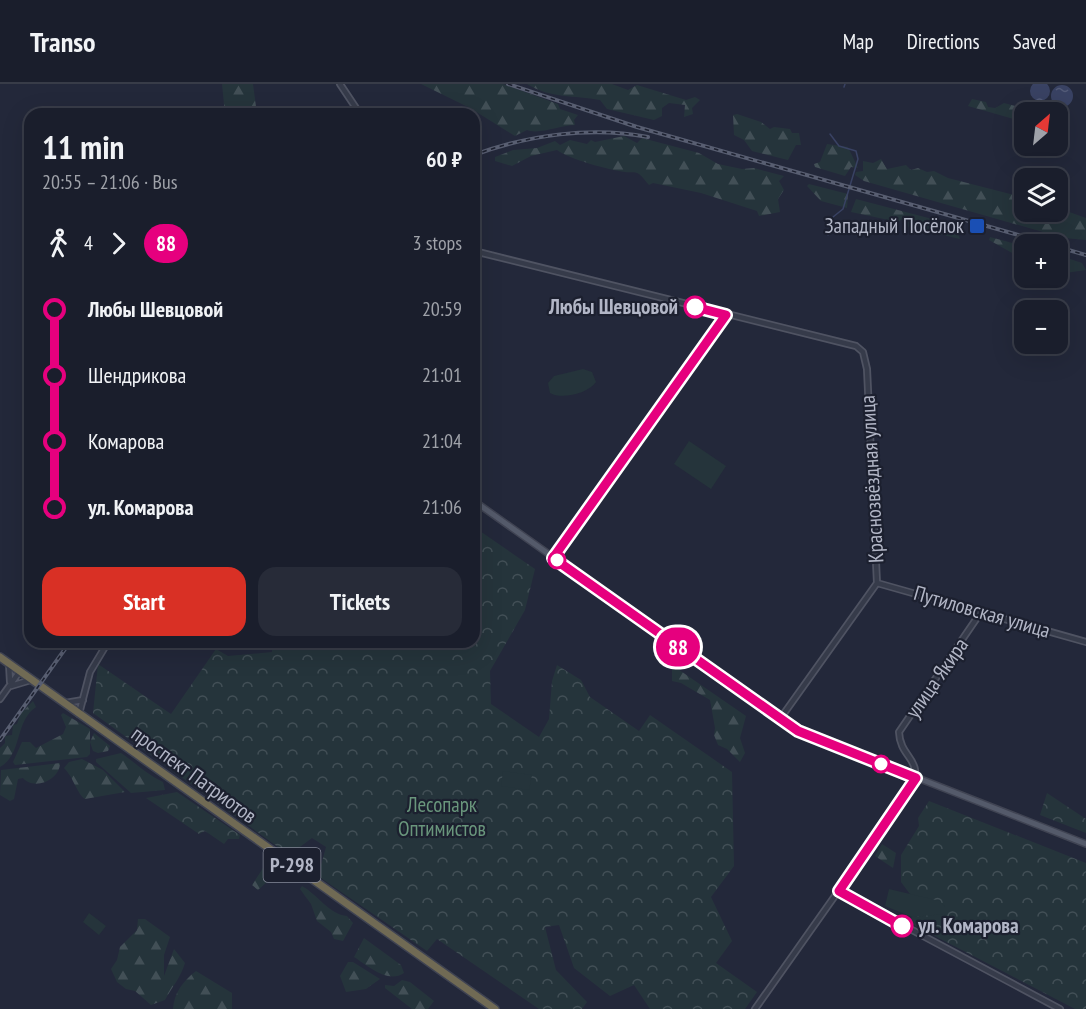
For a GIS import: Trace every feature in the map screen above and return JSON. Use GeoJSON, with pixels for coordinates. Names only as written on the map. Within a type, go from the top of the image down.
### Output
{"type":"FeatureCollection","features":[{"type":"Feature","properties":{"kind":"highway","name":"Р-298"},"geometry":{"type":"LineString","coordinates":[[0,657],[20,671]]}},
{"type":"Feature","properties":{"kind":"highway","name":"проспект Патриотов"},"geometry":{"type":"LineString","coordinates":[[20,671],[495,1009]]}},
{"type":"Feature","properties":{"kind":"main road"},"geometry":{"type":"LineString","coordinates":[[480,505],[802,733],[1086,844]]}},
{"type":"Feature","properties":{"kind":"street"},"geometry":{"type":"LineString","coordinates":[[340,84],[356,108]]}},
{"type":"Feature","properties":{"kind":"street"},"geometry":{"type":"LineString","coordinates":[[480,253],[726,315],[553,558]]}},
{"type":"Feature","properties":{"kind":"street","name":"Краснозвёздная улица"},"geometry":{"type":"LineString","coordinates":[[726,315],[856,346],[863,352],[867,369],[877,583],[780,719]]}},
{"type":"Feature","properties":{"kind":"street","name":"Путиловская улица"},"geometry":{"type":"LineString","coordinates":[[877,583],[1086,642]]}},
{"type":"Feature","properties":{"kind":"street","name":"улица Якира"},"geometry":{"type":"LineString","coordinates":[[916,778],[916,769],[900,741],[899,732],[981,612]]}},
{"type":"Feature","properties":{"kind":"street"},"geometry":{"type":"LineString","coordinates":[[79,714],[90,672],[104,648]]}},
{"type":"Feature","properties":{"kind":"street"},"geometry":{"type":"LineString","coordinates":[[8,688],[11,674],[9,663]]}},
{"type":"Feature","properties":{"kind":"street"},"geometry":{"type":"LineString","coordinates":[[0,699],[20,671]]}},
{"type":"Feature","properties":{"kind":"street"},"geometry":{"type":"LineString","coordinates":[[8,688],[22,681],[33,680]]}},
{"type":"Feature","properties":{"kind":"street"},"geometry":{"type":"LineString","coordinates":[[63,703],[83,700]]}},
{"type":"Feature","properties":{"kind":"street"},"geometry":{"type":"LineString","coordinates":[[755,1009],[916,778]]}},
{"type":"Feature","properties":{"kind":"street"},"geometry":{"type":"LineString","coordinates":[[839,891],[1060,1009]]}},
{"type":"Feature","properties":{"kind":"green space"},"geometry":{"type":"Polygon","coordinates":[[[222,84],[253,84],[256,108],[224,108],[222,84]]]}},
{"type":"Feature","properties":{"kind":"green space"},"geometry":{"type":"Polygon","coordinates":[[[421,84],[503,84],[558,104],[560,109],[578,115],[574,120],[575,125],[538,131],[527,130],[515,136],[480,114],[480,108],[470,108],[421,84]]]}},
{"type":"Feature","properties":{"kind":"green space"},"geometry":{"type":"Polygon","coordinates":[[[527,84],[612,84],[628,90],[637,85],[686,100],[695,97],[700,100],[692,108],[693,114],[684,117],[685,105],[669,103],[662,108],[662,116],[654,120],[607,109],[600,100],[554,94],[527,84]]]}},
{"type":"Feature","properties":{"kind":"green space"},"geometry":{"type":"Polygon","coordinates":[[[972,99],[986,102],[988,107],[995,108],[1004,103],[1014,106],[1014,119],[968,106],[972,99]]]}},
{"type":"Feature","properties":{"kind":"green space"},"geometry":{"type":"Polygon","coordinates":[[[737,114],[761,122],[770,129],[774,127],[790,129],[792,133],[799,133],[801,145],[796,145],[788,160],[752,151],[744,140],[734,135],[733,115],[737,114]]]}},
{"type":"Feature","properties":{"kind":"green space"},"geometry":{"type":"Polygon","coordinates":[[[624,136],[637,143],[642,138],[699,153],[718,164],[742,169],[754,168],[784,176],[779,181],[784,190],[778,199],[780,212],[759,216],[757,211],[701,193],[653,183],[649,185],[637,173],[590,164],[557,150],[531,156],[512,166],[495,161],[495,157],[513,150],[537,148],[555,141],[560,145],[570,140],[587,144],[591,140],[595,142],[624,136]]]}},
{"type":"Feature","properties":{"kind":"green space"},"geometry":{"type":"Polygon","coordinates":[[[827,144],[848,147],[858,168],[851,167],[845,176],[815,167],[814,164],[820,162],[827,144]]]}},
{"type":"Feature","properties":{"kind":"green space"},"geometry":{"type":"Polygon","coordinates":[[[881,159],[887,169],[906,165],[911,170],[918,168],[927,172],[934,171],[948,178],[1014,195],[1014,222],[1068,222],[1068,212],[1086,218],[1086,240],[1068,238],[1068,234],[1050,234],[864,181],[855,175],[856,172],[863,171],[863,161],[873,163],[881,159]]]}},
{"type":"Feature","properties":{"kind":"green space"},"geometry":{"type":"Polygon","coordinates":[[[809,184],[848,194],[847,208],[821,201],[807,186],[809,184]]]}},
{"type":"Feature","properties":{"kind":"green space"},"geometry":{"type":"Polygon","coordinates":[[[856,199],[936,220],[945,224],[950,232],[958,234],[960,239],[905,226],[904,218],[898,222],[851,212],[856,199]]]}},
{"type":"Feature","properties":{"kind":"green space"},"geometry":{"type":"Polygon","coordinates":[[[990,237],[1014,243],[1014,254],[989,240],[990,237]]]}},
{"type":"Feature","properties":{"kind":"green space"},"geometry":{"type":"Polygon","coordinates":[[[1068,258],[1082,263],[1086,270],[1068,273],[1068,258]]]}},
{"type":"Feature","properties":{"kind":"green space"},"geometry":{"type":"Polygon","coordinates":[[[583,369],[592,372],[596,382],[593,386],[582,392],[568,395],[550,393],[548,383],[554,376],[583,369]]]}},
{"type":"Feature","properties":{"kind":"green space"},"geometry":{"type":"Polygon","coordinates":[[[689,441],[726,466],[711,489],[674,464],[689,441]]]}},
{"type":"Feature","properties":{"kind":"green space","name":"Лесопарк Оптимистов"},"geometry":{"type":"Polygon","coordinates":[[[480,531],[535,569],[525,610],[490,671],[491,704],[539,737],[549,719],[552,681],[557,665],[581,680],[590,697],[639,731],[650,715],[732,772],[734,866],[711,897],[732,941],[716,963],[757,992],[745,1009],[650,1009],[634,985],[610,996],[574,968],[559,925],[545,927],[556,970],[587,1002],[582,1009],[539,1009],[437,939],[427,951],[318,876],[326,847],[312,838],[289,855],[93,713],[98,664],[171,714],[216,649],[228,656],[272,652],[272,648],[480,648],[480,531]]]}},
{"type":"Feature","properties":{"kind":"green space"},"geometry":{"type":"Polygon","coordinates":[[[672,665],[746,716],[740,738],[745,753],[740,762],[727,749],[718,745],[714,735],[710,700],[681,683],[672,681],[672,665]]]}},
{"type":"Feature","properties":{"kind":"green space"},"geometry":{"type":"Polygon","coordinates":[[[33,701],[36,707],[24,721],[12,754],[0,767],[0,748],[5,743],[5,736],[12,735],[13,725],[17,724],[21,713],[33,701]]]}},
{"type":"Feature","properties":{"kind":"green space"},"geometry":{"type":"Polygon","coordinates":[[[63,713],[90,729],[90,754],[87,757],[15,765],[13,762],[22,742],[30,742],[36,748],[63,734],[66,727],[61,715],[63,713]]]}},
{"type":"Feature","properties":{"kind":"green space"},"geometry":{"type":"Polygon","coordinates":[[[94,733],[110,746],[108,751],[98,753],[93,751],[90,742],[94,733]]]}},
{"type":"Feature","properties":{"kind":"green space"},"geometry":{"type":"Polygon","coordinates":[[[121,753],[163,782],[165,790],[131,793],[96,762],[96,759],[121,753]]]}},
{"type":"Feature","properties":{"kind":"green space"},"geometry":{"type":"Polygon","coordinates":[[[82,759],[103,770],[125,792],[85,799],[64,768],[69,762],[82,759]]]}},
{"type":"Feature","properties":{"kind":"green space"},"geometry":{"type":"Polygon","coordinates":[[[60,763],[56,774],[46,782],[33,784],[23,778],[18,779],[14,799],[10,801],[0,795],[1,770],[60,763]]]}},
{"type":"Feature","properties":{"kind":"green space"},"geometry":{"type":"Polygon","coordinates":[[[503,771],[532,775],[529,790],[501,786],[503,771]]]}},
{"type":"Feature","properties":{"kind":"green space"},"geometry":{"type":"Polygon","coordinates":[[[177,792],[240,835],[239,839],[228,839],[224,844],[205,831],[199,834],[146,798],[177,792]]]}},
{"type":"Feature","properties":{"kind":"green space"},"geometry":{"type":"Polygon","coordinates":[[[1047,793],[1086,819],[1086,833],[1040,815],[1047,793]]]}},
{"type":"Feature","properties":{"kind":"green space"},"geometry":{"type":"Polygon","coordinates":[[[929,801],[1086,863],[1086,1009],[1075,1009],[908,922],[913,916],[910,894],[901,882],[901,855],[919,826],[918,818],[929,801]]]}},
{"type":"Feature","properties":{"kind":"green space"},"geometry":{"type":"Polygon","coordinates":[[[882,844],[896,853],[893,868],[875,856],[882,844]]]}},
{"type":"Feature","properties":{"kind":"green space"},"geometry":{"type":"Polygon","coordinates":[[[270,858],[288,874],[287,879],[268,881],[258,890],[252,885],[263,868],[263,859],[270,858]]]}},
{"type":"Feature","properties":{"kind":"green space"},"geometry":{"type":"Polygon","coordinates":[[[302,886],[335,912],[347,916],[353,923],[343,941],[334,939],[331,932],[317,921],[311,904],[300,889],[302,886]]]}},
{"type":"Feature","properties":{"kind":"green space"},"geometry":{"type":"Polygon","coordinates":[[[889,889],[940,901],[945,907],[945,914],[912,917],[885,906],[889,889]]]}},
{"type":"Feature","properties":{"kind":"green space"},"geometry":{"type":"Polygon","coordinates":[[[89,913],[106,926],[99,935],[83,922],[89,913]]]}},
{"type":"Feature","properties":{"kind":"green space"},"geometry":{"type":"Polygon","coordinates":[[[138,919],[145,919],[170,937],[164,955],[164,976],[174,949],[185,963],[165,1000],[151,1005],[135,991],[126,989],[117,982],[111,969],[117,960],[120,947],[137,930],[138,919]]]}},
{"type":"Feature","properties":{"kind":"green space"},"geometry":{"type":"Polygon","coordinates":[[[364,938],[401,965],[404,973],[398,976],[385,975],[354,957],[364,938]]]}},
{"type":"Feature","properties":{"kind":"green space"},"geometry":{"type":"Polygon","coordinates":[[[348,962],[353,962],[380,979],[366,989],[346,992],[340,976],[348,962]]]}},
{"type":"Feature","properties":{"kind":"green space"},"geometry":{"type":"Polygon","coordinates":[[[196,971],[232,993],[232,1009],[173,1009],[180,988],[196,971]]]}},
{"type":"Feature","properties":{"kind":"green space"},"geometry":{"type":"Polygon","coordinates":[[[402,980],[410,982],[434,1001],[428,1009],[412,1009],[385,988],[385,985],[394,986],[402,980]]]}},
{"type":"Feature","properties":{"kind":"water"},"geometry":{"type":"Polygon","coordinates":[[[1040,81],[1047,84],[1050,91],[1047,98],[1040,101],[1033,98],[1030,91],[1033,84],[1040,81]]]}},
{"type":"Feature","properties":{"kind":"water"},"geometry":{"type":"Polygon","coordinates":[[[1058,86],[1066,86],[1072,92],[1072,100],[1068,105],[1068,102],[1053,102],[1052,100],[1052,92],[1058,86]]]}},
{"type":"Feature","properties":{"kind":"waterway"},"geometry":{"type":"LineString","coordinates":[[828,235],[833,217],[843,209],[858,159],[856,151],[839,146],[830,134]]}},
{"type":"Feature","properties":{"kind":"railway"},"geometry":{"type":"LineString","coordinates":[[508,84],[637,127],[1015,234]]}},
{"type":"Feature","properties":{"kind":"railway"},"geometry":{"type":"LineString","coordinates":[[480,153],[516,142],[560,134],[604,132],[648,137]]}},
{"type":"Feature","properties":{"kind":"railway"},"geometry":{"type":"LineString","coordinates":[[1068,250],[1086,255]]}},
{"type":"Feature","properties":{"kind":"railway"},"geometry":{"type":"LineString","coordinates":[[0,740],[66,648]]}},
{"type":"Feature","properties":{"kind":"bus line","name":"88"},"geometry":{"type":"LineString","coordinates":[[695,307],[726,315],[553,558],[798,731],[916,778],[839,891],[902,926]]}},
{"type":"Feature","properties":{"kind":"place","name":"Западный Посёлок"},"geometry":{"type":"Point","coordinates":[977,226]}},
{"type":"Feature","properties":{"kind":"place","name":"Любы Шевцовой"},"geometry":{"type":"Point","coordinates":[695,307]}},
{"type":"Feature","properties":{"kind":"place","name":"ул. Комарова"},"geometry":{"type":"Point","coordinates":[902,926]}}]}
